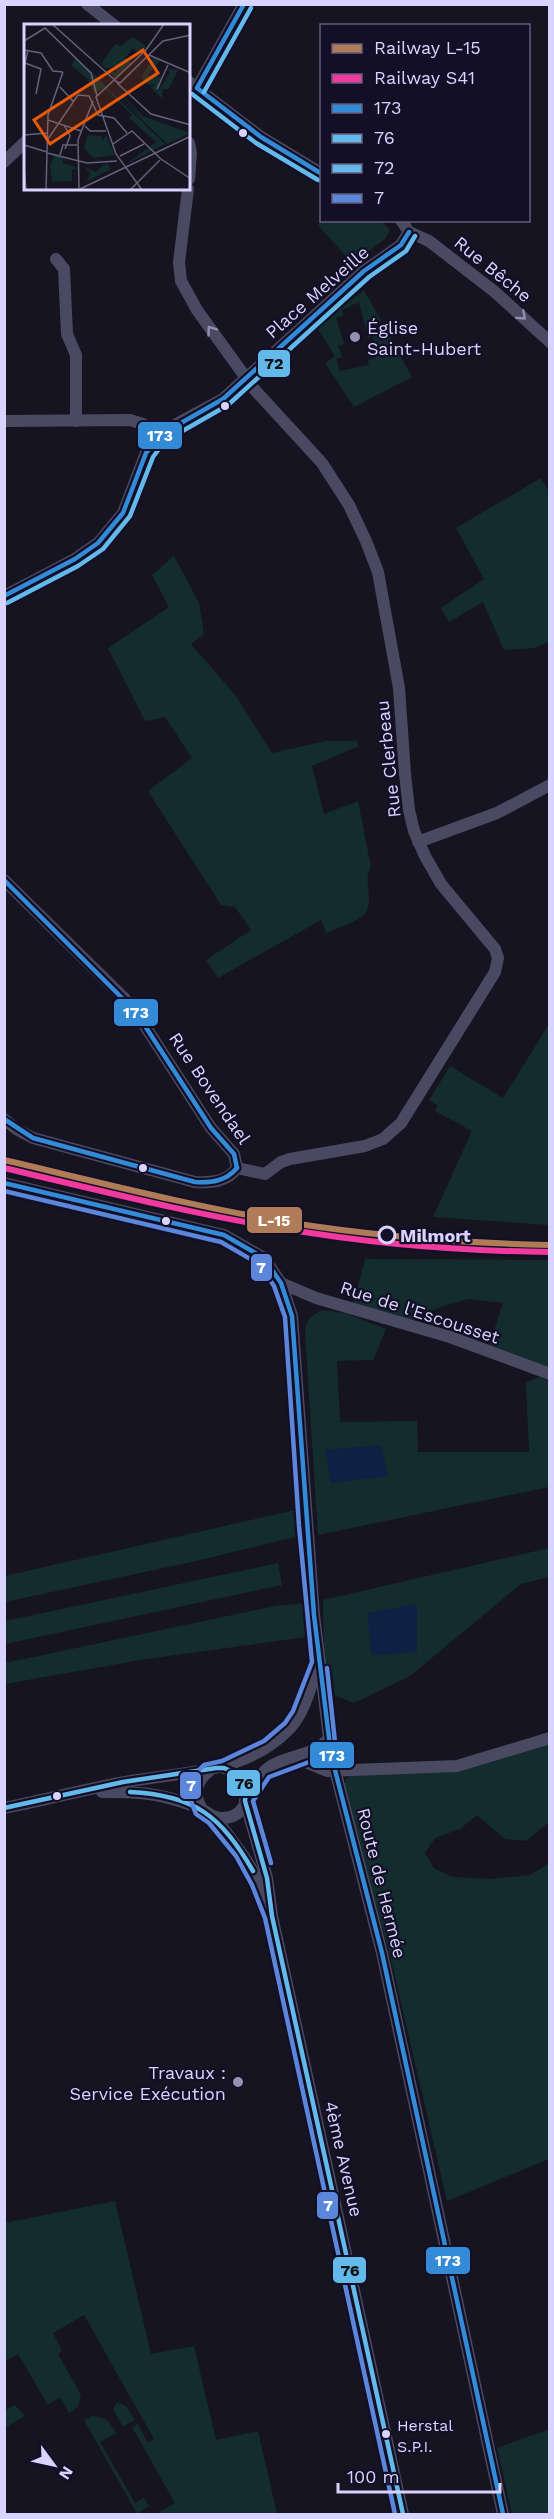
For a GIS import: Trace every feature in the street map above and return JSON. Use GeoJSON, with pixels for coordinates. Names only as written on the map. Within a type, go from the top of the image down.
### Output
{"type":"FeatureCollection","features":[{"type":"Feature","properties":{"kind":"street"},"geometry":{"type":"LineString","coordinates":[[87,4],[101,21]]}},
{"type":"Feature","properties":{"kind":"street"},"geometry":{"type":"LineString","coordinates":[[244,4],[193,85],[261,137],[320,173]]}},
{"type":"Feature","properties":{"kind":"street"},"geometry":{"type":"LineString","coordinates":[[4,143],[16,150]]}},
{"type":"Feature","properties":{"kind":"street"},"geometry":{"type":"LineString","coordinates":[[4,162],[24,143]]}},
{"type":"Feature","properties":{"kind":"street"},"geometry":{"type":"LineString","coordinates":[[190,148],[190,166]]}},
{"type":"Feature","properties":{"kind":"street","name":"Rue Clerbeau"},"geometry":{"type":"LineString","coordinates":[[188,190],[179,262],[181,281],[197,310],[246,378],[322,463],[349,505],[366,541],[378,572],[399,688],[409,810],[418,842],[441,884],[495,949],[498,958],[495,972],[401,1123],[383,1139],[365,1146],[281,1162],[265,1174]]}},
{"type":"Feature","properties":{"kind":"street"},"geometry":{"type":"LineString","coordinates":[[402,222],[409,232]]}},
{"type":"Feature","properties":{"kind":"street","name":"Place Melveille"},"geometry":{"type":"LineString","coordinates":[[160,435],[224,399],[364,272],[401,245],[409,232]]}},
{"type":"Feature","properties":{"kind":"street","name":"Rue Bêche"},"geometry":{"type":"LineString","coordinates":[[409,232],[429,241],[487,285],[549,342]]}},
{"type":"Feature","properties":{"kind":"street"},"geometry":{"type":"LineString","coordinates":[[56,259],[64,269],[67,334],[75,355],[76,421]]}},
{"type":"Feature","properties":{"kind":"street"},"geometry":{"type":"LineString","coordinates":[[4,421],[137,421],[160,435],[146,453],[123,513],[103,538],[75,560],[4,596]]}},
{"type":"Feature","properties":{"kind":"street"},"geometry":{"type":"LineString","coordinates":[[418,842],[480,820],[549,785]]}},
{"type":"Feature","properties":{"kind":"street","name":"Rue Bovendael"},"geometry":{"type":"LineString","coordinates":[[4,880],[136,1012],[211,1128],[234,1154],[237,1168],[265,1174]]}},
{"type":"Feature","properties":{"kind":"street"},"geometry":{"type":"LineString","coordinates":[[4,1119],[15,1129],[33,1138],[195,1182],[224,1179],[237,1168]]}},
{"type":"Feature","properties":{"kind":"street","name":"Route de Hermée"},"geometry":{"type":"LineString","coordinates":[[4,1183],[224,1234],[264,1258],[281,1283],[292,1316],[308,1548],[334,1770],[381,1953],[503,2514]]}},
{"type":"Feature","properties":{"kind":"street","name":"Rue de l'Escousset"},"geometry":{"type":"LineString","coordinates":[[281,1283],[316,1298],[450,1337],[549,1374]]}},
{"type":"Feature","properties":{"kind":"street"},"geometry":{"type":"LineString","coordinates":[[4,1808],[123,1782],[224,1768],[268,1747],[290,1728],[300,1715],[320,1662]]}},
{"type":"Feature","properties":{"kind":"street"},"geometry":{"type":"LineString","coordinates":[[300,1715],[316,1714],[326,1717]]}},
{"type":"Feature","properties":{"kind":"street"},"geometry":{"type":"LineString","coordinates":[[83,1792],[146,1792],[202,1809],[214,1817],[226,1818],[235,1814],[264,1771],[273,1765],[313,1752],[329,1738]]}},
{"type":"Feature","properties":{"kind":"street"},"geometry":{"type":"LineString","coordinates":[[296,1758],[327,1771],[457,1766],[549,1738]]}},
{"type":"Feature","properties":{"kind":"street"},"geometry":{"type":"LineString","coordinates":[[224,1768],[238,1774],[243,1780],[246,1798]]}},
{"type":"Feature","properties":{"kind":"street"},"geometry":{"type":"LineString","coordinates":[[202,1809],[198,1803],[196,1788],[209,1771]]}},
{"type":"Feature","properties":{"kind":"street","name":"4ème Avenue"},"geometry":{"type":"LineString","coordinates":[[246,1798],[267,1878],[272,1916],[403,2514]]}},
{"type":"Feature","properties":{"kind":"street","name":"4ème Avenue"},"geometry":{"type":"LineString","coordinates":[[214,1817],[242,1852],[259,1882],[272,1916]]}},
{"type":"Feature","properties":{"kind":"green space"},"geometry":{"type":"Polygon","coordinates":[[[320,222],[382,222],[390,230],[385,239],[352,263],[318,225],[320,222]]]}},
{"type":"Feature","properties":{"kind":"green space"},"geometry":{"type":"Polygon","coordinates":[[[364,290],[412,377],[354,407],[325,363],[335,356],[317,328],[364,290]],[[359,302],[342,310],[343,316],[336,318],[344,344],[338,346],[342,357],[336,359],[340,371],[369,365],[368,360],[374,358],[372,350],[377,349],[373,336],[368,338],[359,302]]]}},
{"type":"Feature","properties":{"kind":"green space"},"geometry":{"type":"Polygon","coordinates":[[[541,478],[549,492],[549,642],[535,648],[504,650],[483,602],[449,622],[441,608],[484,579],[456,528],[541,478]]]}},
{"type":"Feature","properties":{"kind":"green space"},"geometry":{"type":"Polygon","coordinates":[[[174,556],[199,603],[204,634],[191,644],[236,696],[272,753],[326,741],[356,741],[359,746],[312,766],[324,814],[358,801],[371,867],[368,873],[369,900],[366,912],[353,922],[326,933],[321,920],[218,978],[206,960],[251,930],[235,907],[221,905],[148,791],[192,758],[165,717],[145,721],[108,648],[169,607],[152,575],[174,556]]]}},
{"type":"Feature","properties":{"kind":"green space"},"geometry":{"type":"Polygon","coordinates":[[[549,1024],[549,1225],[433,1217],[472,1131],[435,1111],[438,1106],[429,1100],[450,1066],[503,1098],[549,1024]]]}},
{"type":"Feature","properties":{"kind":"green space"},"geometry":{"type":"Polygon","coordinates":[[[365,1259],[549,1260],[549,1370],[489,1346],[503,1303],[469,1299],[443,1306],[414,1318],[413,1323],[353,1305],[365,1259]]]}},
{"type":"Feature","properties":{"kind":"green space"},"geometry":{"type":"Polygon","coordinates":[[[322,1310],[345,1313],[386,1329],[373,1360],[337,1361],[340,1422],[417,1421],[418,1452],[529,1452],[526,1383],[539,1377],[549,1381],[549,1487],[318,1535],[305,1334],[309,1319],[322,1310]]]}},
{"type":"Feature","properties":{"kind":"green space"},"geometry":{"type":"Polygon","coordinates":[[[295,1510],[299,1536],[196,1561],[5,1602],[5,1576],[295,1510]]]}},
{"type":"Feature","properties":{"kind":"green space"},"geometry":{"type":"Polygon","coordinates":[[[549,1548],[549,1577],[521,1584],[410,1676],[354,1703],[329,1693],[324,1654],[323,1600],[549,1548]]]}},
{"type":"Feature","properties":{"kind":"green space"},"geometry":{"type":"Polygon","coordinates":[[[278,1563],[282,1585],[5,1644],[5,1621],[278,1563]]]}},
{"type":"Feature","properties":{"kind":"green space"},"geometry":{"type":"Polygon","coordinates":[[[304,1603],[306,1637],[146,1659],[5,1684],[5,1663],[275,1606],[304,1603]]]}},
{"type":"Feature","properties":{"kind":"green space"},"geometry":{"type":"Polygon","coordinates":[[[549,1744],[549,1822],[526,1841],[505,1839],[477,1815],[460,1829],[435,1838],[425,1853],[434,1868],[452,1877],[491,1879],[530,1875],[549,1863],[549,2159],[447,2201],[388,1947],[342,1788],[346,1779],[360,1770],[405,1769],[549,1744]]]}},
{"type":"Feature","properties":{"kind":"green space"},"geometry":{"type":"Polygon","coordinates":[[[115,2201],[151,2354],[194,2346],[216,2440],[258,2431],[277,2514],[156,2514],[175,2503],[132,2427],[138,2424],[148,2443],[154,2439],[84,2315],[53,2333],[62,2351],[58,2354],[81,2395],[78,2407],[69,2413],[60,2397],[48,2405],[18,2354],[5,2361],[5,2223],[115,2201]]]}},
{"type":"Feature","properties":{"kind":"green space"},"geometry":{"type":"Polygon","coordinates":[[[117,2402],[126,2406],[135,2420],[123,2427],[113,2409],[117,2402]]]}},
{"type":"Feature","properties":{"kind":"green space"},"geometry":{"type":"Polygon","coordinates":[[[15,2405],[25,2416],[5,2428],[5,2410],[15,2405]]]}},
{"type":"Feature","properties":{"kind":"green space"},"geometry":{"type":"Polygon","coordinates":[[[93,2416],[106,2419],[117,2433],[100,2442],[135,2503],[144,2498],[149,2506],[137,2514],[84,2420],[93,2416]]]}},
{"type":"Feature","properties":{"kind":"green space"},"geometry":{"type":"Polygon","coordinates":[[[549,2429],[549,2514],[512,2514],[497,2448],[549,2429]]]}},
{"type":"Feature","properties":{"kind":"water"},"geometry":{"type":"Polygon","coordinates":[[[381,1445],[388,1476],[331,1483],[325,1450],[381,1445]]]}},
{"type":"Feature","properties":{"kind":"water"},"geometry":{"type":"Polygon","coordinates":[[[417,1604],[417,1652],[372,1655],[367,1613],[417,1604]]]}},
{"type":"Feature","properties":{"kind":"rail line","name":"L-15"},"geometry":{"type":"LineString","coordinates":[[4,1160],[180,1201],[286,1222],[417,1238],[550,1245]]}},
{"type":"Feature","properties":{"kind":"rail line","name":"S41"},"geometry":{"type":"LineString","coordinates":[[4,1168],[180,1209],[351,1239],[417,1246],[550,1252]]}},
{"type":"Feature","properties":{"kind":"transit line","name":"173"},"geometry":{"type":"LineString","coordinates":[[197,88],[244,4]]}},
{"type":"Feature","properties":{"kind":"transit line","name":"72"},"geometry":{"type":"LineString","coordinates":[[204,92],[251,8]]}},
{"type":"Feature","properties":{"kind":"transit line","name":"173"},"geometry":{"type":"LineString","coordinates":[[197,88],[261,137],[320,173]]}},
{"type":"Feature","properties":{"kind":"transit line","name":"72"},"geometry":{"type":"LineString","coordinates":[[192,94],[256,143],[318,180]]}},
{"type":"Feature","properties":{"kind":"transit line","name":"173"},"geometry":{"type":"LineString","coordinates":[[4,596],[75,559],[98,543],[123,513],[146,453],[160,435],[223,399],[364,271],[401,245],[409,232]]}},
{"type":"Feature","properties":{"kind":"transit line","name":"72"},"geometry":{"type":"LineString","coordinates":[[7,603],[78,566],[103,549],[130,516],[153,457],[165,441],[228,405],[369,277],[406,251],[415,236]]}},
{"type":"Feature","properties":{"kind":"transit line","name":"173"},"geometry":{"type":"LineString","coordinates":[[4,880],[136,1012],[211,1128],[234,1154],[237,1168]]}},
{"type":"Feature","properties":{"kind":"transit line","name":"173"},"geometry":{"type":"LineString","coordinates":[[4,1119],[33,1138],[195,1182],[218,1180],[228,1176],[237,1168]]}},
{"type":"Feature","properties":{"kind":"transit line","name":"173"},"geometry":{"type":"LineString","coordinates":[[4,1183],[224,1235],[264,1258],[281,1283],[292,1316],[314,1615],[329,1738],[335,1770],[382,1953],[503,2514]]}},
{"type":"Feature","properties":{"kind":"transit line","name":"7"},"geometry":{"type":"LineString","coordinates":[[4,1191],[221,1242],[259,1264],[274,1286],[285,1317],[299,1526],[312,1662],[293,1711],[285,1723],[264,1741],[222,1761],[204,1765],[192,1777],[189,1796],[196,1814],[209,1823],[236,1856],[252,1885],[265,1918],[395,2514]]}},
{"type":"Feature","properties":{"kind":"transit line","name":"7"},"geometry":{"type":"LineString","coordinates":[[271,1863],[253,1801],[269,1777],[317,1759],[335,1742],[327,1668]]}},
{"type":"Feature","properties":{"kind":"transit line","name":"76"},"geometry":{"type":"LineString","coordinates":[[4,1808],[123,1782],[216,1768],[224,1768],[238,1774],[246,1787],[245,1801],[267,1878],[272,1916],[403,2514]]}},
{"type":"Feature","properties":{"kind":"transit line","name":"76"},"geometry":{"type":"LineString","coordinates":[[130,1792],[172,1798],[204,1812],[229,1836],[253,1871]]}},
{"type":"Feature","properties":{"kind":"place","name":"Église Saint-Hubert"},"geometry":{"type":"Point","coordinates":[355,337]}},
{"type":"Feature","properties":{"kind":"place","name":"Milmort"},"geometry":{"type":"Point","coordinates":[387,1235]}},
{"type":"Feature","properties":{"kind":"place","name":"Travaux : Service Exécution"},"geometry":{"type":"Point","coordinates":[238,2082]}},
{"type":"Feature","properties":{"kind":"place","name":"Herstal S.P.I."},"geometry":{"type":"Point","coordinates":[386,2434]}}]}
